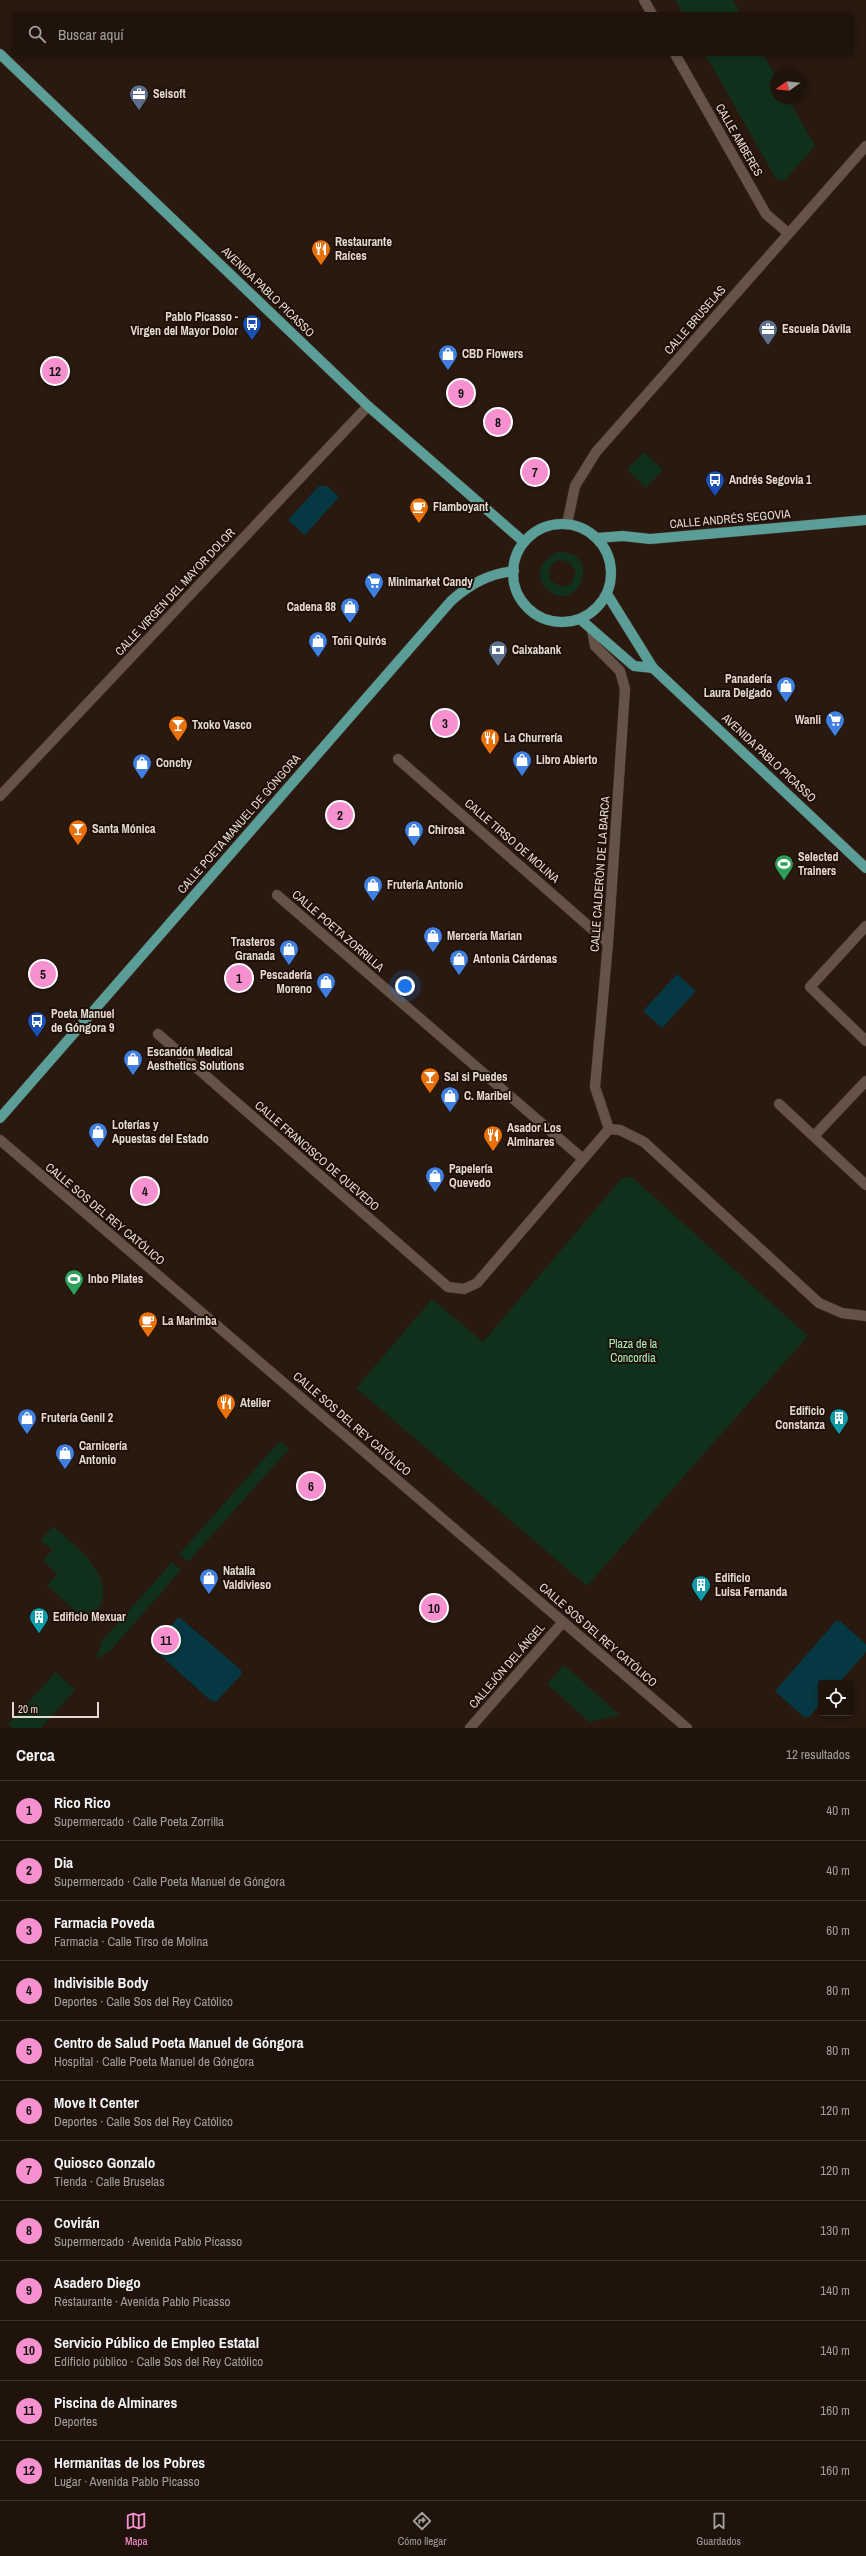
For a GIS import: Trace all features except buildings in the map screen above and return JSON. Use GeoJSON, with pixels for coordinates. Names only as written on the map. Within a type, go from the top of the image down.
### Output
{"type":"FeatureCollection","features":[{"type":"Feature","properties":{"kind":"main road","name":"AVENIDA PABLO PICASSO"},"geometry":{"type":"LineString","coordinates":[[0,54],[368,406],[524,542]]}},
{"type":"Feature","properties":{"kind":"main road","name":"CALLE ANDRÉS SEGOVIA"},"geometry":{"type":"LineString","coordinates":[[596,538],[623,536],[650,539],[866,520]]}},
{"type":"Feature","properties":{"kind":"main road"},"geometry":{"type":"LineString","coordinates":[[567,524],[583,528],[596,538],[606,551],[611,575],[607,594],[596,609],[580,619],[559,622],[538,616],[520,598],[515,585],[514,571],[516,556],[524,542],[541,529],[567,524]]}},
{"type":"Feature","properties":{"kind":"main road","name":"CALLE POETA MANUEL DE GÓNGORA"},"geometry":{"type":"LineString","coordinates":[[0,1118],[451,601],[476,581],[501,572],[514,571]]}},
{"type":"Feature","properties":{"kind":"main road","name":"AVENIDA PABLO PICASSO"},"geometry":{"type":"LineString","coordinates":[[607,594],[654,668],[866,868]]}},
{"type":"Feature","properties":{"kind":"main road"},"geometry":{"type":"LineString","coordinates":[[580,619],[634,666],[654,668]]}},
{"type":"Feature","properties":{"kind":"street"},"geometry":{"type":"LineString","coordinates":[[644,0],[651,12]]}},
{"type":"Feature","properties":{"kind":"street","name":"CALLE AMBERES"},"geometry":{"type":"LineString","coordinates":[[676,56],[766,214],[788,233]]}},
{"type":"Feature","properties":{"kind":"street","name":"CALLE BRUSELAS"},"geometry":{"type":"LineString","coordinates":[[567,524],[575,486],[596,452],[866,146]]}},
{"type":"Feature","properties":{"kind":"street","name":"CALLE VIRGEN DEL MAYOR DOLOR"},"geometry":{"type":"LineString","coordinates":[[0,796],[368,406]]}},
{"type":"Feature","properties":{"kind":"street","name":"CALLE CALDERÓN DE LA BARCA"},"geometry":{"type":"LineString","coordinates":[[592,630],[595,646],[620,671],[625,689],[608,943],[595,1087],[608,1129]]}},
{"type":"Feature","properties":{"kind":"street","name":"CALLE TIRSO DE MOLINA"},"geometry":{"type":"LineString","coordinates":[[398,759],[608,943]]}},
{"type":"Feature","properties":{"kind":"street","name":"CALLE POETA ZORRILLA"},"geometry":{"type":"LineString","coordinates":[[277,895],[582,1159]]}},
{"type":"Feature","properties":{"kind":"street"},"geometry":{"type":"LineString","coordinates":[[866,926],[810,987],[866,1041]]}},
{"type":"Feature","properties":{"kind":"street","name":"CALLE FRANCISCO DE QUEVEDO"},"geometry":{"type":"LineString","coordinates":[[158,1034],[448,1288],[464,1289],[477,1283],[582,1159]]}},
{"type":"Feature","properties":{"kind":"street"},"geometry":{"type":"LineString","coordinates":[[814,1136],[866,1081]]}},
{"type":"Feature","properties":{"kind":"street"},"geometry":{"type":"LineString","coordinates":[[779,1104],[866,1185]]}},
{"type":"Feature","properties":{"kind":"street"},"geometry":{"type":"LineString","coordinates":[[582,1159],[608,1129],[620,1130],[644,1142],[819,1303],[842,1313],[866,1316]]}},
{"type":"Feature","properties":{"kind":"street","name":"CALLE SOS DEL REY CATÓLICO"},"geometry":{"type":"LineString","coordinates":[[0,1140],[687,1728]]}},
{"type":"Feature","properties":{"kind":"street","name":"CALLEJÓN DEL ÁNGEL"},"geometry":{"type":"LineString","coordinates":[[470,1728],[563,1622]]}},
{"type":"Feature","properties":{"kind":"green space"},"geometry":{"type":"Polygon","coordinates":[[[675,0],[733,0],[740,12],[682,12],[675,0]]]}},
{"type":"Feature","properties":{"kind":"green space"},"geometry":{"type":"Polygon","coordinates":[[[706,56],[764,56],[771,68],[770,104],[791,104],[815,146],[784,181],[776,179],[706,56]]]}},
{"type":"Feature","properties":{"kind":"green space"},"geometry":{"type":"Polygon","coordinates":[[[644,452],[663,470],[646,488],[627,469],[644,452]]]}},
{"type":"Feature","properties":{"kind":"green space"},"geometry":{"type":"Polygon","coordinates":[[[557,552],[572,554],[580,561],[583,570],[582,581],[576,590],[568,595],[558,596],[547,589],[541,579],[541,568],[547,559],[557,552]],[[560,560],[553,563],[549,571],[551,581],[562,587],[571,584],[576,572],[569,562],[560,560]]]}},
{"type":"Feature","properties":{"kind":"green space","name":"Plaza de la Concordia"},"geometry":{"type":"Polygon","coordinates":[[[632,1177],[808,1336],[587,1586],[356,1388],[432,1299],[483,1342],[622,1178],[632,1177]]]}},
{"type":"Feature","properties":{"kind":"green space"},"geometry":{"type":"Polygon","coordinates":[[[280,1441],[289,1449],[188,1562],[179,1554],[280,1441]]]}},
{"type":"Feature","properties":{"kind":"green space"},"geometry":{"type":"Polygon","coordinates":[[[53,1526],[87,1558],[96,1570],[102,1582],[103,1595],[99,1609],[88,1623],[47,1585],[57,1574],[43,1561],[52,1550],[41,1540],[53,1526]]]}},
{"type":"Feature","properties":{"kind":"green space"},"geometry":{"type":"Polygon","coordinates":[[[172,1562],[181,1570],[109,1652],[96,1659],[102,1641],[172,1562]]]}},
{"type":"Feature","properties":{"kind":"green space"},"geometry":{"type":"Polygon","coordinates":[[[564,1665],[620,1715],[589,1722],[547,1684],[564,1665]]]}},
{"type":"Feature","properties":{"kind":"green space"},"geometry":{"type":"Polygon","coordinates":[[[56,1672],[75,1690],[41,1728],[13,1728],[8,1724],[56,1672]]]}},
{"type":"Feature","properties":{"kind":"water"},"geometry":{"type":"Polygon","coordinates":[[[327,486],[339,497],[305,535],[288,520],[318,487],[327,486]]]}},
{"type":"Feature","properties":{"kind":"water"},"geometry":{"type":"Polygon","coordinates":[[[677,974],[696,991],[662,1028],[643,1011],[677,974]]]}},
{"type":"Feature","properties":{"kind":"water"},"geometry":{"type":"Polygon","coordinates":[[[179,1617],[241,1670],[241,1675],[216,1702],[210,1700],[160,1655],[159,1639],[179,1617]]]}},
{"type":"Feature","properties":{"kind":"water"},"geometry":{"type":"Polygon","coordinates":[[[836,1621],[840,1621],[866,1644],[866,1652],[842,1680],[818,1680],[818,1706],[809,1717],[805,1718],[775,1691],[836,1621]]]}},
{"type":"Feature","properties":{"kind":"place","name":"Seisoft"},"geometry":{"type":"Point","coordinates":[139,111]}},
{"type":"Feature","properties":{"kind":"place","name":"Restaurante Raíces"},"geometry":{"type":"Point","coordinates":[321,266]}},
{"type":"Feature","properties":{"kind":"place","name":"Pablo Picasso - Virgen del Mayor Dolor"},"geometry":{"type":"Point","coordinates":[252,341]}},
{"type":"Feature","properties":{"kind":"place","name":"Escuela Dávila"},"geometry":{"type":"Point","coordinates":[768,346]}},
{"type":"Feature","properties":{"kind":"place","name":"Hermanitas de los Pobres"},"geometry":{"type":"Point","coordinates":[55,371]}},
{"type":"Feature","properties":{"kind":"place","name":"CBD Flowers"},"geometry":{"type":"Point","coordinates":[448,371]}},
{"type":"Feature","properties":{"kind":"place","name":"Asadero Diego"},"geometry":{"type":"Point","coordinates":[461,393]}},
{"type":"Feature","properties":{"kind":"place","name":"Covirán"},"geometry":{"type":"Point","coordinates":[498,422]}},
{"type":"Feature","properties":{"kind":"place","name":"Quiosco Gonzalo"},"geometry":{"type":"Point","coordinates":[535,472]}},
{"type":"Feature","properties":{"kind":"place","name":"Andrés Segovia 1"},"geometry":{"type":"Point","coordinates":[715,497]}},
{"type":"Feature","properties":{"kind":"place","name":"Flamboyant"},"geometry":{"type":"Point","coordinates":[419,524]}},
{"type":"Feature","properties":{"kind":"place","name":"Minimarket Candy"},"geometry":{"type":"Point","coordinates":[374,599]}},
{"type":"Feature","properties":{"kind":"place","name":"Cadena 88"},"geometry":{"type":"Point","coordinates":[350,624]}},
{"type":"Feature","properties":{"kind":"place","name":"Toñi Quirós"},"geometry":{"type":"Point","coordinates":[318,658]}},
{"type":"Feature","properties":{"kind":"place","name":"Caixabank"},"geometry":{"type":"Point","coordinates":[498,667]}},
{"type":"Feature","properties":{"kind":"place","name":"Panadería Laura Delgado"},"geometry":{"type":"Point","coordinates":[786,703]}},
{"type":"Feature","properties":{"kind":"place","name":"Farmacia Poveda"},"geometry":{"type":"Point","coordinates":[445,723]}},
{"type":"Feature","properties":{"kind":"place","name":"Wanli"},"geometry":{"type":"Point","coordinates":[835,737]}},
{"type":"Feature","properties":{"kind":"place","name":"Txoko Vasco"},"geometry":{"type":"Point","coordinates":[178,742]}},
{"type":"Feature","properties":{"kind":"place","name":"La Churrería"},"geometry":{"type":"Point","coordinates":[490,755]}},
{"type":"Feature","properties":{"kind":"place","name":"Libro Abierto"},"geometry":{"type":"Point","coordinates":[522,777]}},
{"type":"Feature","properties":{"kind":"place","name":"Conchy"},"geometry":{"type":"Point","coordinates":[142,780]}},
{"type":"Feature","properties":{"kind":"place","name":"Dia"},"geometry":{"type":"Point","coordinates":[340,815]}},
{"type":"Feature","properties":{"kind":"place","name":"Santa Mónica"},"geometry":{"type":"Point","coordinates":[78,846]}},
{"type":"Feature","properties":{"kind":"place","name":"Chirosa"},"geometry":{"type":"Point","coordinates":[414,847]}},
{"type":"Feature","properties":{"kind":"place","name":"Selected Trainers"},"geometry":{"type":"Point","coordinates":[784,881]}},
{"type":"Feature","properties":{"kind":"place","name":"Frutería Antonio"},"geometry":{"type":"Point","coordinates":[373,902]}},
{"type":"Feature","properties":{"kind":"place","name":"Mercería Marian"},"geometry":{"type":"Point","coordinates":[433,953]}},
{"type":"Feature","properties":{"kind":"place","name":"Trasteros Granada"},"geometry":{"type":"Point","coordinates":[289,966]}},
{"type":"Feature","properties":{"kind":"place","name":"Centro de Salud Poeta Manuel de Góngora"},"geometry":{"type":"Point","coordinates":[43,974]}},
{"type":"Feature","properties":{"kind":"place","name":"Antonia Cárdenas"},"geometry":{"type":"Point","coordinates":[459,976]}},
{"type":"Feature","properties":{"kind":"place","name":"Rico Rico"},"geometry":{"type":"Point","coordinates":[239,978]}},
{"type":"Feature","properties":{"kind":"place","name":"Pescadería Moreno"},"geometry":{"type":"Point","coordinates":[326,999]}},
{"type":"Feature","properties":{"kind":"place","name":"Poeta Manuel de Góngora 9"},"geometry":{"type":"Point","coordinates":[37,1038]}},
{"type":"Feature","properties":{"kind":"place","name":"Escandón Medical Aesthetics Solutions"},"geometry":{"type":"Point","coordinates":[133,1076]}},
{"type":"Feature","properties":{"kind":"place","name":"Sal si Puedes"},"geometry":{"type":"Point","coordinates":[430,1094]}},
{"type":"Feature","properties":{"kind":"place","name":"C. Maribel"},"geometry":{"type":"Point","coordinates":[450,1113]}},
{"type":"Feature","properties":{"kind":"place","name":"Loterías y Apuestas del Estado"},"geometry":{"type":"Point","coordinates":[98,1149]}},
{"type":"Feature","properties":{"kind":"place","name":"Asador Los Alminares"},"geometry":{"type":"Point","coordinates":[493,1152]}},
{"type":"Feature","properties":{"kind":"place","name":"Indivisible Body"},"geometry":{"type":"Point","coordinates":[145,1191]}},
{"type":"Feature","properties":{"kind":"place","name":"Papelería Quevedo"},"geometry":{"type":"Point","coordinates":[435,1193]}},
{"type":"Feature","properties":{"kind":"place","name":"Inbo Pilates"},"geometry":{"type":"Point","coordinates":[74,1296]}},
{"type":"Feature","properties":{"kind":"place","name":"La Marimba"},"geometry":{"type":"Point","coordinates":[148,1338]}},
{"type":"Feature","properties":{"kind":"place","name":"Atelier"},"geometry":{"type":"Point","coordinates":[226,1420]}},
{"type":"Feature","properties":{"kind":"place","name":"Frutería Genil 2"},"geometry":{"type":"Point","coordinates":[27,1435]}},
{"type":"Feature","properties":{"kind":"place","name":"Edificio Constanza"},"geometry":{"type":"Point","coordinates":[839,1435]}},
{"type":"Feature","properties":{"kind":"place","name":"Carnicería Antonio"},"geometry":{"type":"Point","coordinates":[65,1470]}},
{"type":"Feature","properties":{"kind":"place","name":"Move It Center"},"geometry":{"type":"Point","coordinates":[311,1486]}},
{"type":"Feature","properties":{"kind":"place","name":"Natalia Valdivieso"},"geometry":{"type":"Point","coordinates":[209,1595]}},
{"type":"Feature","properties":{"kind":"place","name":"Edificio Luisa Fernanda"},"geometry":{"type":"Point","coordinates":[701,1602]}},
{"type":"Feature","properties":{"kind":"place","name":"Servicio Público de Empleo Estatal"},"geometry":{"type":"Point","coordinates":[434,1608]}},
{"type":"Feature","properties":{"kind":"place","name":"Edificio Mexuar"},"geometry":{"type":"Point","coordinates":[39,1634]}},
{"type":"Feature","properties":{"kind":"place","name":"Piscina de Alminares"},"geometry":{"type":"Point","coordinates":[166,1640]}}]}
